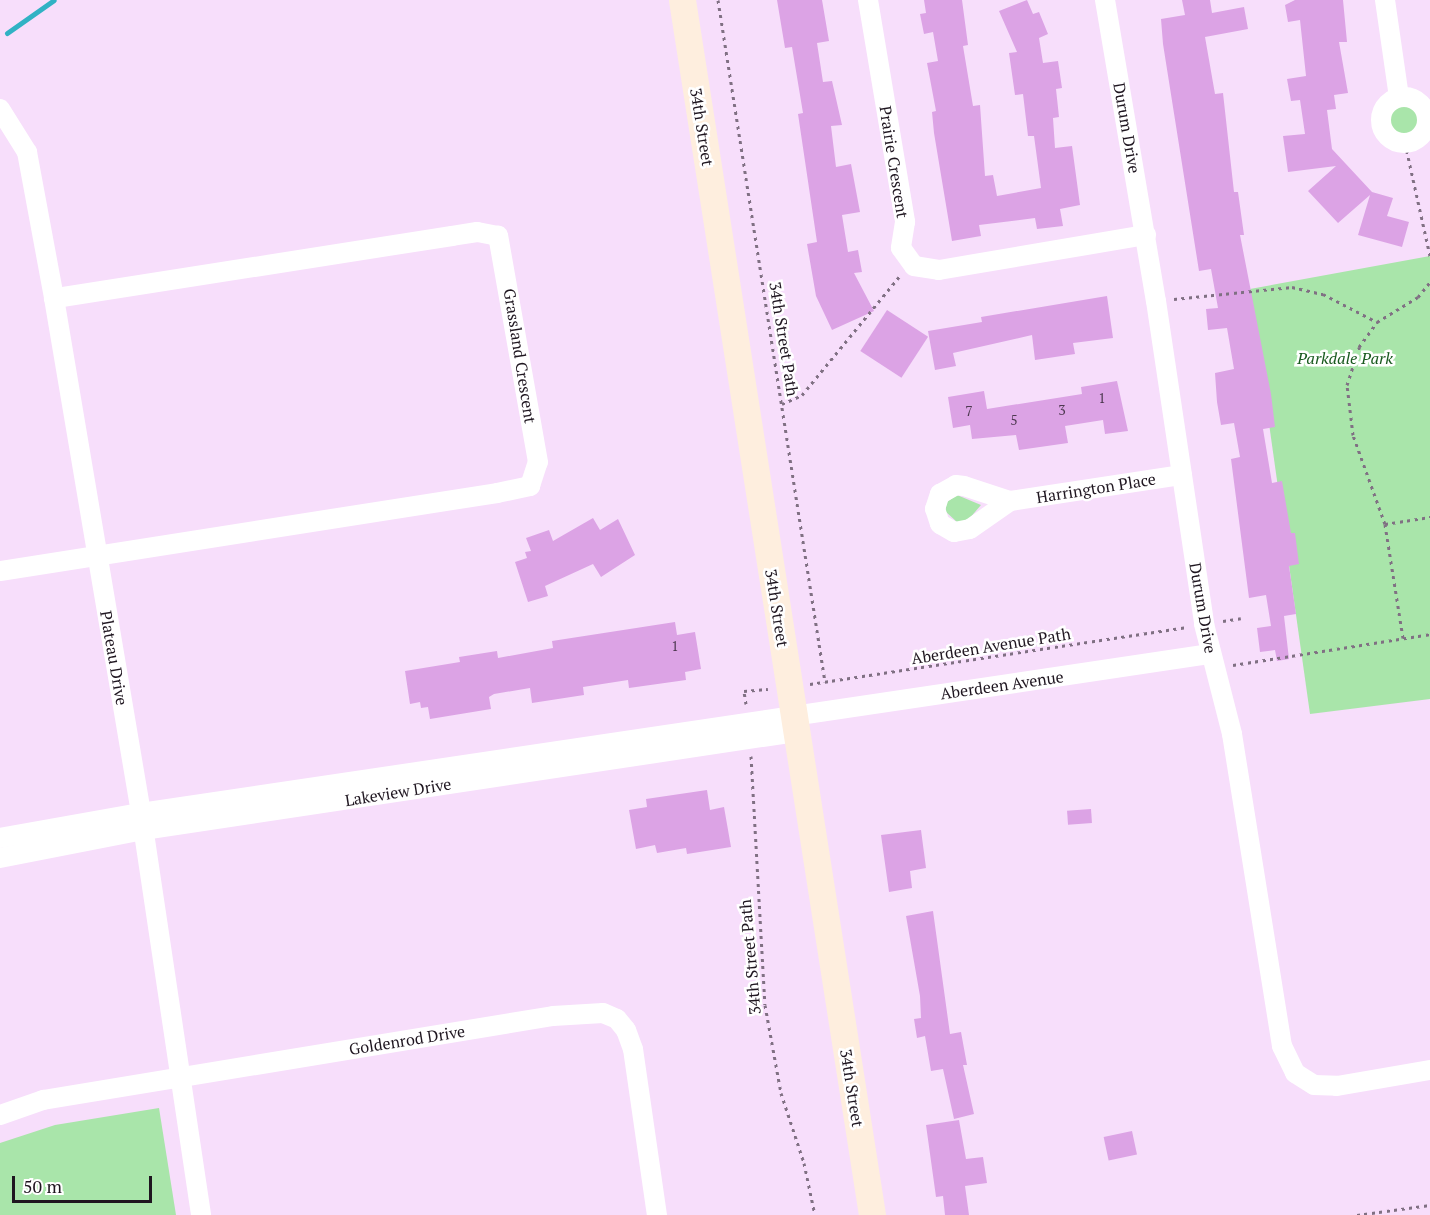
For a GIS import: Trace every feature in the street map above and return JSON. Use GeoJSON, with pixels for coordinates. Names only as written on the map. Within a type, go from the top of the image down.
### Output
{"type":"FeatureCollection","features":[{"type":"Feature","properties":{"kind":"street","name":"34th Street"},"geometry":{"type":"LineString","coordinates":[[682,0],[872,1215]]}},
{"type":"Feature","properties":{"kind":"street","name":"Prairie Crescent"},"geometry":{"type":"LineString","coordinates":[[868,0],[905,222],[901,248],[914,266],[939,270],[1146,235]]}},
{"type":"Feature","properties":{"kind":"street","name":"Durum Drive"},"geometry":{"type":"LineString","coordinates":[[1105,0],[1146,235],[1204,624],[1232,734],[1282,1046],[1295,1073],[1314,1085],[1337,1086],[1430,1070]]}},
{"type":"Feature","properties":{"kind":"street"},"geometry":{"type":"LineString","coordinates":[[1385,0],[1399,97]]}},
{"type":"Feature","properties":{"kind":"street"},"geometry":{"type":"LineString","coordinates":[[1399,97],[1414,98],[1427,117],[1419,138],[1405,143],[1385,134],[1380,119],[1386,104],[1399,97]]}},
{"type":"Feature","properties":{"kind":"street","name":"Plateau Drive"},"geometry":{"type":"LineString","coordinates":[[0,109],[27,152],[54,298],[142,821],[201,1215]]}},
{"type":"Feature","properties":{"kind":"street","name":"Grassland Crescent"},"geometry":{"type":"LineString","coordinates":[[54,298],[477,232],[498,236],[507,273],[538,462],[530,486],[96,556]]}},
{"type":"Feature","properties":{"kind":"street","name":"Harrington Place"},"geometry":{"type":"LineString","coordinates":[[1010,501],[1182,475]]}},
{"type":"Feature","properties":{"kind":"street"},"geometry":{"type":"LineString","coordinates":[[0,571],[96,556]]}},
{"type":"Feature","properties":{"kind":"street","name":"Aberdeen Avenue"},"geometry":{"type":"LineString","coordinates":[[795,724],[1212,661]]}},
{"type":"Feature","properties":{"kind":"street","name":"Lakeview Drive"},"geometry":{"type":"LineString","coordinates":[[0,838],[142,821],[795,724]]}},
{"type":"Feature","properties":{"kind":"street","name":"Lakeview Drive"},"geometry":{"type":"LineString","coordinates":[[0,858],[142,821]]}},
{"type":"Feature","properties":{"kind":"street","name":"Goldenrod Drive"},"geometry":{"type":"LineString","coordinates":[[0,1116],[43,1100],[553,1016],[603,1013],[617,1019],[626,1030],[633,1049],[657,1215]]}},
{"type":"Feature","properties":{"kind":"path","name":"34th Street Path"},"geometry":{"type":"LineString","coordinates":[[718,0],[825,682]]}},
{"type":"Feature","properties":{"kind":"path"},"geometry":{"type":"LineString","coordinates":[[1405,143],[1430,255]]}},
{"type":"Feature","properties":{"kind":"path"},"geometry":{"type":"LineString","coordinates":[[782,404],[802,395],[900,275]]}},
{"type":"Feature","properties":{"kind":"path"},"geometry":{"type":"LineString","coordinates":[[1403,638],[1385,524],[1353,435],[1347,385],[1359,347],[1377,322],[1418,297],[1430,282]]}},
{"type":"Feature","properties":{"kind":"path"},"geometry":{"type":"LineString","coordinates":[[1156,301],[1292,287],[1323,294],[1377,322]]}},
{"type":"Feature","properties":{"kind":"path"},"geometry":{"type":"LineString","coordinates":[[1385,524],[1430,517]]}},
{"type":"Feature","properties":{"kind":"path","name":"Aberdeen Avenue Path"},"geometry":{"type":"LineString","coordinates":[[744,691],[825,682],[1241,618]]}},
{"type":"Feature","properties":{"kind":"path"},"geometry":{"type":"LineString","coordinates":[[1212,661],[1430,634]]}},
{"type":"Feature","properties":{"kind":"path","name":"34th Street Path"},"geometry":{"type":"LineString","coordinates":[[744,691],[750,731],[765,1005],[781,1093],[804,1163],[815,1215]]}},
{"type":"Feature","properties":{"kind":"path"},"geometry":{"type":"LineString","coordinates":[[1357,1215],[1430,1204]]}},
{"type":"Feature","properties":{"kind":"green space"},"geometry":{"type":"Polygon","coordinates":[[[1403,104],[1415,108],[1419,120],[1415,132],[1403,136],[1391,132],[1387,120],[1391,108],[1403,104]]]}},
{"type":"Feature","properties":{"kind":"green space","name":"Parkdale Park"},"geometry":{"type":"Polygon","coordinates":[[[1430,256],[1430,699],[1310,714],[1250,289],[1430,256]]]}},
{"type":"Feature","properties":{"kind":"green space"},"geometry":{"type":"Polygon","coordinates":[[[957,495],[981,505],[969,519],[958,523],[945,511],[947,502],[957,495]]]}},
{"type":"Feature","properties":{"kind":"green space"},"geometry":{"type":"Polygon","coordinates":[[[159,1108],[176,1215],[0,1215],[0,1143],[55,1125],[159,1108]]]}},
{"type":"Feature","properties":{"kind":"building"},"geometry":{"type":"Polygon","coordinates":[[[777,0],[822,0],[829,41],[817,43],[823,82],[832,81],[842,125],[831,126],[836,167],[851,164],[860,212],[842,215],[848,252],[858,250],[862,272],[854,273],[874,311],[832,330],[816,296],[807,244],[817,242],[798,114],[803,113],[792,47],[785,48],[777,0]]]}},
{"type":"Feature","properties":{"kind":"building"},"geometry":{"type":"Polygon","coordinates":[[[924,0],[962,0],[968,45],[963,46],[973,106],[980,105],[985,176],[993,175],[997,196],[1041,188],[1034,136],[1028,136],[1023,94],[1015,95],[1009,53],[1017,52],[999,11],[1027,0],[1033,14],[1039,12],[1048,34],[1039,38],[1043,63],[1058,61],[1062,88],[1056,89],[1059,117],[1053,118],[1055,148],[1072,146],[1080,205],[1060,209],[1063,226],[1037,229],[1035,218],[979,225],[981,236],[952,241],[934,133],[932,112],[936,111],[927,63],[938,61],[933,32],[924,34],[920,14],[926,13],[924,0]]]}},
{"type":"Feature","properties":{"kind":"building"},"geometry":{"type":"Polygon","coordinates":[[[1182,0],[1210,0],[1212,13],[1244,7],[1248,29],[1205,37],[1215,94],[1223,93],[1234,192],[1238,192],[1244,235],[1240,235],[1271,394],[1275,427],[1263,429],[1272,483],[1282,481],[1291,533],[1295,533],[1299,564],[1289,566],[1296,614],[1284,616],[1289,659],[1277,661],[1275,650],[1260,652],[1257,628],[1271,626],[1266,595],[1249,598],[1231,459],[1240,457],[1234,423],[1221,425],[1215,373],[1234,369],[1227,328],[1208,330],[1206,309],[1218,308],[1211,269],[1199,271],[1163,44],[1161,19],[1185,15],[1182,0]]]}},
{"type":"Feature","properties":{"kind":"building"},"geometry":{"type":"Polygon","coordinates":[[[1295,0],[1343,0],[1347,42],[1339,42],[1348,93],[1334,95],[1336,109],[1327,110],[1332,149],[1372,192],[1393,198],[1387,216],[1409,222],[1402,247],[1358,235],[1370,195],[1338,223],[1308,191],[1336,166],[1288,172],[1283,136],[1305,134],[1300,100],[1291,101],[1287,79],[1306,76],[1300,20],[1288,22],[1285,5],[1295,0]]]}},
{"type":"Feature","properties":{"kind":"building"},"geometry":{"type":"Polygon","coordinates":[[[1107,296],[1113,338],[1073,343],[1075,354],[1035,360],[1032,335],[953,353],[956,366],[935,370],[928,331],[982,322],[981,317],[1107,296]]]}},
{"type":"Feature","properties":{"kind":"building"},"geometry":{"type":"Polygon","coordinates":[[[887,310],[928,337],[901,378],[860,351],[887,310]]]}},
{"type":"Feature","properties":{"kind":"building"},"geometry":{"type":"Polygon","coordinates":[[[1117,381],[1128,431],[1105,434],[1103,420],[1065,426],[1068,443],[1019,450],[1016,435],[972,439],[970,425],[953,428],[948,397],[984,391],[987,409],[1082,394],[1081,387],[1117,381]]]}},
{"type":"Feature","properties":{"kind":"building"},"geometry":{"type":"Polygon","coordinates":[[[593,518],[600,530],[618,519],[635,555],[601,577],[593,564],[545,586],[548,596],[528,602],[515,562],[527,558],[525,552],[531,551],[526,538],[549,530],[553,541],[593,518]]]}},
{"type":"Feature","properties":{"kind":"building"},"geometry":{"type":"Polygon","coordinates":[[[675,622],[677,635],[695,632],[701,669],[685,672],[686,680],[629,688],[628,680],[583,687],[584,695],[532,703],[530,688],[494,694],[489,697],[491,709],[430,719],[428,707],[421,708],[420,702],[410,704],[405,671],[460,662],[459,657],[497,651],[498,658],[553,648],[552,641],[675,622]]]}},
{"type":"Feature","properties":{"kind":"building"},"geometry":{"type":"Polygon","coordinates":[[[707,790],[710,810],[724,807],[731,847],[687,854],[686,848],[657,853],[655,845],[636,849],[629,810],[647,807],[646,799],[707,790]]]}},
{"type":"Feature","properties":{"kind":"building"},"geometry":{"type":"Polygon","coordinates":[[[1091,809],[1092,823],[1068,825],[1067,811],[1091,809]]]}},
{"type":"Feature","properties":{"kind":"building"},"geometry":{"type":"Polygon","coordinates":[[[921,830],[926,868],[910,871],[912,888],[889,892],[881,835],[921,830]]]}},
{"type":"Feature","properties":{"kind":"building"},"geometry":{"type":"Polygon","coordinates":[[[933,911],[950,1034],[961,1032],[967,1065],[963,1065],[974,1114],[954,1119],[943,1069],[931,1071],[925,1036],[917,1038],[914,1019],[921,1018],[920,996],[906,916],[933,911]]]}},
{"type":"Feature","properties":{"kind":"building"},"geometry":{"type":"Polygon","coordinates":[[[959,1120],[966,1159],[983,1157],[987,1183],[965,1186],[969,1215],[945,1215],[943,1196],[936,1197],[926,1125],[959,1120]]]}},
{"type":"Feature","properties":{"kind":"building"},"geometry":{"type":"Polygon","coordinates":[[[1132,1131],[1137,1154],[1109,1161],[1104,1137],[1132,1131]]]}},
{"type":"Feature","properties":{"kind":"waterway"},"geometry":{"type":"LineString","coordinates":[[7,33],[54,0]]}}]}
